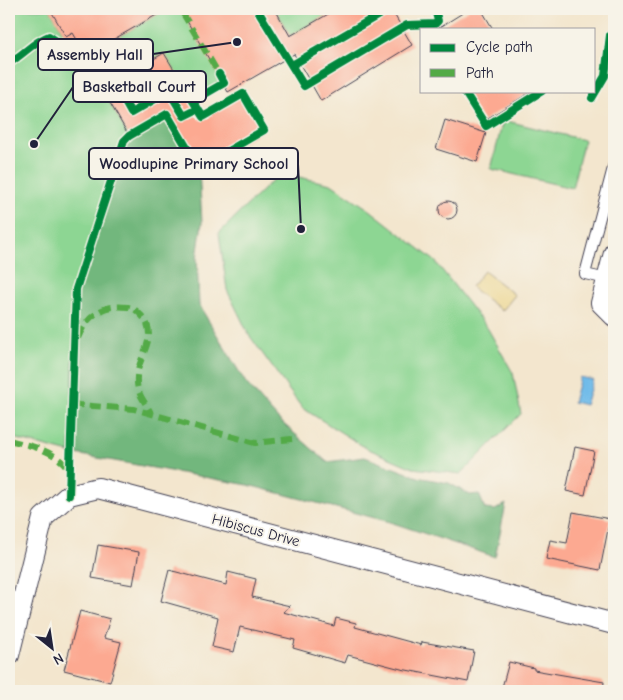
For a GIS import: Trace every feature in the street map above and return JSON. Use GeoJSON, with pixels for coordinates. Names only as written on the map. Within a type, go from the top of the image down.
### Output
{"type":"FeatureCollection","features":[{"type":"Feature","properties":{"kind":"street"},"geometry":{"type":"LineString","coordinates":[[614,253],[601,303],[614,316]]}},
{"type":"Feature","properties":{"kind":"street","name":"Hibiscus Drive"},"geometry":{"type":"LineString","coordinates":[[9,655],[43,518],[69,495],[98,488],[614,624]]}},
{"type":"Feature","properties":{"kind":"lane"},"geometry":{"type":"LineString","coordinates":[[607,280],[585,274],[614,164]]}},
{"type":"Feature","properties":{"kind":"green space"},"geometry":{"type":"Polygon","coordinates":[[[16,9],[50,9],[66,37],[73,33],[86,55],[167,9],[183,9],[182,12],[224,83],[193,101],[163,53],[102,89],[129,136],[125,139],[76,289],[70,453],[9,437],[9,13],[16,9]]]}},
{"type":"Feature","properties":{"kind":"green space"},"geometry":{"type":"Polygon","coordinates":[[[275,9],[337,9],[290,36],[275,9]]]}},
{"type":"Feature","properties":{"kind":"green space"},"geometry":{"type":"Polygon","coordinates":[[[167,114],[199,168],[202,223],[197,258],[199,305],[246,383],[278,419],[327,462],[365,457],[418,477],[449,483],[470,495],[479,494],[485,509],[495,510],[506,504],[495,557],[390,522],[248,485],[70,453],[76,289],[125,139],[167,114]]]}},
{"type":"Feature","properties":{"kind":"green space"},"geometry":{"type":"Polygon","coordinates":[[[503,120],[584,140],[572,188],[491,169],[503,120]]]}},
{"type":"Feature","properties":{"kind":"green space"},"geometry":{"type":"Polygon","coordinates":[[[280,173],[331,184],[370,210],[435,261],[488,329],[513,373],[521,414],[461,474],[413,468],[366,448],[302,408],[249,335],[227,290],[219,233],[280,173]]]}},
{"type":"Feature","properties":{"kind":"sand"},"geometry":{"type":"Polygon","coordinates":[[[484,271],[515,295],[502,311],[471,287],[484,271]]]}},
{"type":"Feature","properties":{"kind":"water"},"geometry":{"type":"Polygon","coordinates":[[[580,377],[593,380],[585,405],[573,402],[580,377]]]}},
{"type":"Feature","properties":{"kind":"building"},"geometry":{"type":"Polygon","coordinates":[[[50,9],[167,9],[86,55],[73,33],[66,37],[50,9]]]}},
{"type":"Feature","properties":{"kind":"building"},"geometry":{"type":"Polygon","coordinates":[[[180,9],[275,9],[290,36],[337,9],[391,9],[412,45],[321,101],[294,54],[228,92],[180,9]]]}},
{"type":"Feature","properties":{"kind":"building"},"geometry":{"type":"Polygon","coordinates":[[[469,9],[481,9],[492,28],[439,28],[469,9]]]}},
{"type":"Feature","properties":{"kind":"building"},"geometry":{"type":"Polygon","coordinates":[[[164,53],[203,117],[243,94],[264,130],[199,168],[167,114],[129,136],[102,89],[164,53]]]}},
{"type":"Feature","properties":{"kind":"building"},"geometry":{"type":"Polygon","coordinates":[[[465,92],[530,92],[483,121],[465,92]]]}},
{"type":"Feature","properties":{"kind":"building"},"geometry":{"type":"Polygon","coordinates":[[[445,120],[486,133],[477,162],[436,149],[445,120]]]}},
{"type":"Feature","properties":{"kind":"building"},"geometry":{"type":"Polygon","coordinates":[[[444,201],[452,201],[457,206],[455,217],[444,219],[439,214],[439,206],[444,201]]]}},
{"type":"Feature","properties":{"kind":"building"},"geometry":{"type":"Polygon","coordinates":[[[575,447],[594,451],[585,495],[566,491],[575,447]]]}},
{"type":"Feature","properties":{"kind":"building"},"geometry":{"type":"Polygon","coordinates":[[[573,512],[610,519],[600,570],[546,559],[550,540],[567,543],[573,512]]]}},
{"type":"Feature","properties":{"kind":"building"},"geometry":{"type":"Polygon","coordinates":[[[98,545],[139,552],[133,585],[92,578],[98,545]]]}},
{"type":"Feature","properties":{"kind":"building"},"geometry":{"type":"Polygon","coordinates":[[[169,570],[226,585],[228,572],[256,579],[252,597],[290,606],[283,612],[334,626],[336,618],[356,623],[355,627],[421,645],[422,642],[474,651],[468,682],[401,669],[348,655],[345,663],[293,648],[295,640],[240,627],[234,652],[212,647],[218,617],[161,601],[169,570]]]}},
{"type":"Feature","properties":{"kind":"building"},"geometry":{"type":"Polygon","coordinates":[[[80,611],[110,619],[104,638],[121,642],[110,682],[64,670],[80,611]]]}},
{"type":"Feature","properties":{"kind":"building"},"geometry":{"type":"Polygon","coordinates":[[[509,662],[534,668],[534,670],[604,682],[603,691],[501,691],[509,662]]]}},
{"type":"Feature","properties":{"kind":"marked path"},"geometry":{"type":"LineString","coordinates":[[182,12],[219,74]]}},
{"type":"Feature","properties":{"kind":"marked path"},"geometry":{"type":"LineString","coordinates":[[78,338],[87,321],[105,309],[128,307],[141,315],[147,323],[149,331],[146,347],[137,373],[137,386],[151,413]]}},
{"type":"Feature","properties":{"kind":"marked path"},"geometry":{"type":"LineString","coordinates":[[72,401],[78,405],[134,409],[255,443],[292,439]]}},
{"type":"Feature","properties":{"kind":"marked path"},"geometry":{"type":"LineString","coordinates":[[9,440],[34,447],[58,458],[70,471]]}},
{"type":"Feature","properties":{"kind":"cycle path"},"geometry":{"type":"LineString","coordinates":[[257,9],[304,86],[407,25],[435,24],[438,21],[435,9]]}},
{"type":"Feature","properties":{"kind":"cycle path"},"geometry":{"type":"LineString","coordinates":[[292,65],[389,9]]}},
{"type":"Feature","properties":{"kind":"cycle path"},"geometry":{"type":"LineString","coordinates":[[596,91],[605,76],[610,35]]}},
{"type":"Feature","properties":{"kind":"cycle path"},"geometry":{"type":"LineString","coordinates":[[9,63],[38,41],[49,36],[72,51],[76,57]]}},
{"type":"Feature","properties":{"kind":"cycle path"},"geometry":{"type":"LineString","coordinates":[[69,495],[76,289],[124,141],[129,136],[167,114],[199,168],[264,130],[243,94],[203,117],[193,101],[224,83],[219,74]]}},
{"type":"Feature","properties":{"kind":"cycle path"},"geometry":{"type":"LineString","coordinates":[[169,91],[131,113],[122,97],[159,75],[184,116],[198,109]]}},
{"type":"Feature","properties":{"kind":"cycle path"},"geometry":{"type":"LineString","coordinates":[[465,92],[486,126],[540,92]]}},
{"type":"Feature","properties":{"kind":"cycle path"},"geometry":{"type":"LineString","coordinates":[[592,98],[596,92]]}},
{"type":"Feature","properties":{"kind":"place","name":"Assembly Hall"},"geometry":{"type":"Point","coordinates":[237,42]}},
{"type":"Feature","properties":{"kind":"place","name":"Basketball Court"},"geometry":{"type":"Point","coordinates":[34,144]}},
{"type":"Feature","properties":{"kind":"place","name":"Woodlupine Primary School"},"geometry":{"type":"Point","coordinates":[301,229]}}]}
